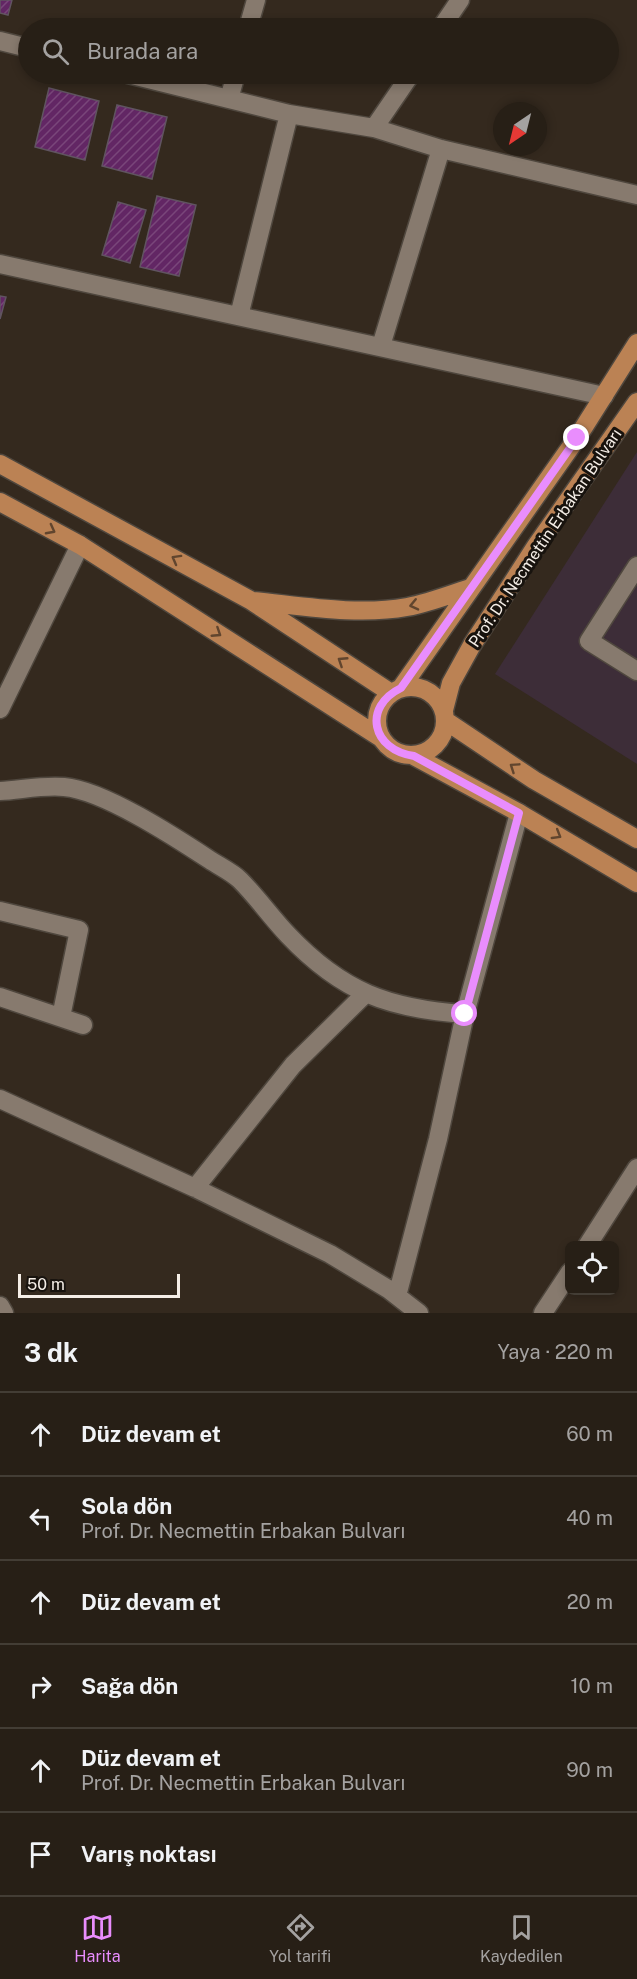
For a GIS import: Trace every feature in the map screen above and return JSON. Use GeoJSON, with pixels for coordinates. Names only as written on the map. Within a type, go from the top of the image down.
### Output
{"type":"FeatureCollection","features":[{"type":"Feature","properties":{"kind":"main road","name":"Prof. Dr. Necmettin Erbakan Bulvarı"},"geometry":{"type":"LineString","coordinates":[[396,690],[577,438],[637,343]]}},
{"type":"Feature","properties":{"kind":"main road","name":"Prof. Dr. Necmettin Erbakan Bulvarı"},"geometry":{"type":"LineString","coordinates":[[445,716],[451,683],[472,645],[536,546],[637,402]]}},
{"type":"Feature","properties":{"kind":"main road"},"geometry":{"type":"LineString","coordinates":[[0,464],[250,600],[396,690]]}},
{"type":"Feature","properties":{"kind":"main road"},"geometry":{"type":"LineString","coordinates":[[0,502],[80,545],[381,738],[390,748],[401,754],[414,756],[519,813],[637,883]]}},
{"type":"Feature","properties":{"kind":"main road"},"geometry":{"type":"LineString","coordinates":[[250,600],[314,608],[371,610],[406,607],[470,588]]}},
{"type":"Feature","properties":{"kind":"main road"},"geometry":{"type":"LineString","coordinates":[[381,738],[377,719],[384,700],[396,690],[412,686],[432,693],[440,701],[445,716],[440,741],[433,748],[414,756]]}},
{"type":"Feature","properties":{"kind":"main road"},"geometry":{"type":"LineString","coordinates":[[445,716],[534,780],[637,838]]}},
{"type":"Feature","properties":{"kind":"street"},"geometry":{"type":"LineString","coordinates":[[251,18],[256,0]]}},
{"type":"Feature","properties":{"kind":"street"},"geometry":{"type":"LineString","coordinates":[[448,18],[460,0]]}},
{"type":"Feature","properties":{"kind":"street"},"geometry":{"type":"LineString","coordinates":[[0,41],[18,46]]}},
{"type":"Feature","properties":{"kind":"street"},"geometry":{"type":"LineString","coordinates":[[168,84],[289,114],[374,128],[441,149],[637,195]]}},
{"type":"Feature","properties":{"kind":"street"},"geometry":{"type":"LineString","coordinates":[[229,99],[233,84]]}},
{"type":"Feature","properties":{"kind":"street"},"geometry":{"type":"LineString","coordinates":[[374,128],[404,84]]}},
{"type":"Feature","properties":{"kind":"street"},"geometry":{"type":"LineString","coordinates":[[239,316],[289,114]]}},
{"type":"Feature","properties":{"kind":"street"},"geometry":{"type":"LineString","coordinates":[[381,346],[441,149]]}},
{"type":"Feature","properties":{"kind":"street"},"geometry":{"type":"LineString","coordinates":[[0,264],[604,396]]}},
{"type":"Feature","properties":{"kind":"street"},"geometry":{"type":"LineString","coordinates":[[0,709],[80,545]]}},
{"type":"Feature","properties":{"kind":"street"},"geometry":{"type":"LineString","coordinates":[[634,574],[590,641],[637,671]]}},
{"type":"Feature","properties":{"kind":"street"},"geometry":{"type":"LineString","coordinates":[[0,791],[64,787],[103,798],[187,844],[239,879],[289,936],[330,973],[365,994],[389,1003],[429,1012],[465,1014]]}},
{"type":"Feature","properties":{"kind":"street"},"geometry":{"type":"LineString","coordinates":[[397,1296],[438,1139],[465,1014],[519,813]]}},
{"type":"Feature","properties":{"kind":"street"},"geometry":{"type":"LineString","coordinates":[[0,911],[79,930],[61,1017]]}},
{"type":"Feature","properties":{"kind":"street"},"geometry":{"type":"LineString","coordinates":[[195,1188],[293,1065],[365,994]]}},
{"type":"Feature","properties":{"kind":"street"},"geometry":{"type":"LineString","coordinates":[[0,997],[83,1025]]}},
{"type":"Feature","properties":{"kind":"street"},"geometry":{"type":"LineString","coordinates":[[0,1099],[195,1188],[330,1254],[388,1289],[414,1312]]}},
{"type":"Feature","properties":{"kind":"street"},"geometry":{"type":"LineString","coordinates":[[590,1241],[637,1168]]}},
{"type":"Feature","properties":{"kind":"street"},"geometry":{"type":"LineString","coordinates":[[543,1313],[565,1280]]}},
{"type":"Feature","properties":{"kind":"street"},"geometry":{"type":"LineString","coordinates":[[0,1306],[4,1313]]}},
{"type":"Feature","properties":{"kind":"shaded area"},"geometry":{"type":"Polygon","coordinates":[[[637,452],[637,764],[495,674],[637,452]]]}},
{"type":"Feature","properties":{"kind":"building"},"geometry":{"type":"Polygon","coordinates":[[[0,0],[12,0],[8,15],[0,13],[0,0]]]}},
{"type":"Feature","properties":{"kind":"building"},"geometry":{"type":"Polygon","coordinates":[[[49,88],[99,101],[85,160],[35,147],[49,88]]]}},
{"type":"Feature","properties":{"kind":"building"},"geometry":{"type":"Polygon","coordinates":[[[117,105],[167,117],[152,179],[102,166],[117,105]]]}},
{"type":"Feature","properties":{"kind":"building"},"geometry":{"type":"Polygon","coordinates":[[[157,196],[196,205],[179,276],[140,267],[157,196]]]}},
{"type":"Feature","properties":{"kind":"building"},"geometry":{"type":"Polygon","coordinates":[[[118,202],[146,210],[130,263],[102,255],[118,202]]]}},
{"type":"Feature","properties":{"kind":"building"},"geometry":{"type":"Polygon","coordinates":[[[0,296],[6,297],[0,319],[0,296]]]}},
{"type":"Feature","properties":{"kind":"route"},"geometry":{"type":"LineString","coordinates":[[465,1014],[519,813],[414,756],[401,754],[390,748],[381,738],[377,719],[384,700],[401,688],[577,438]]}}]}
